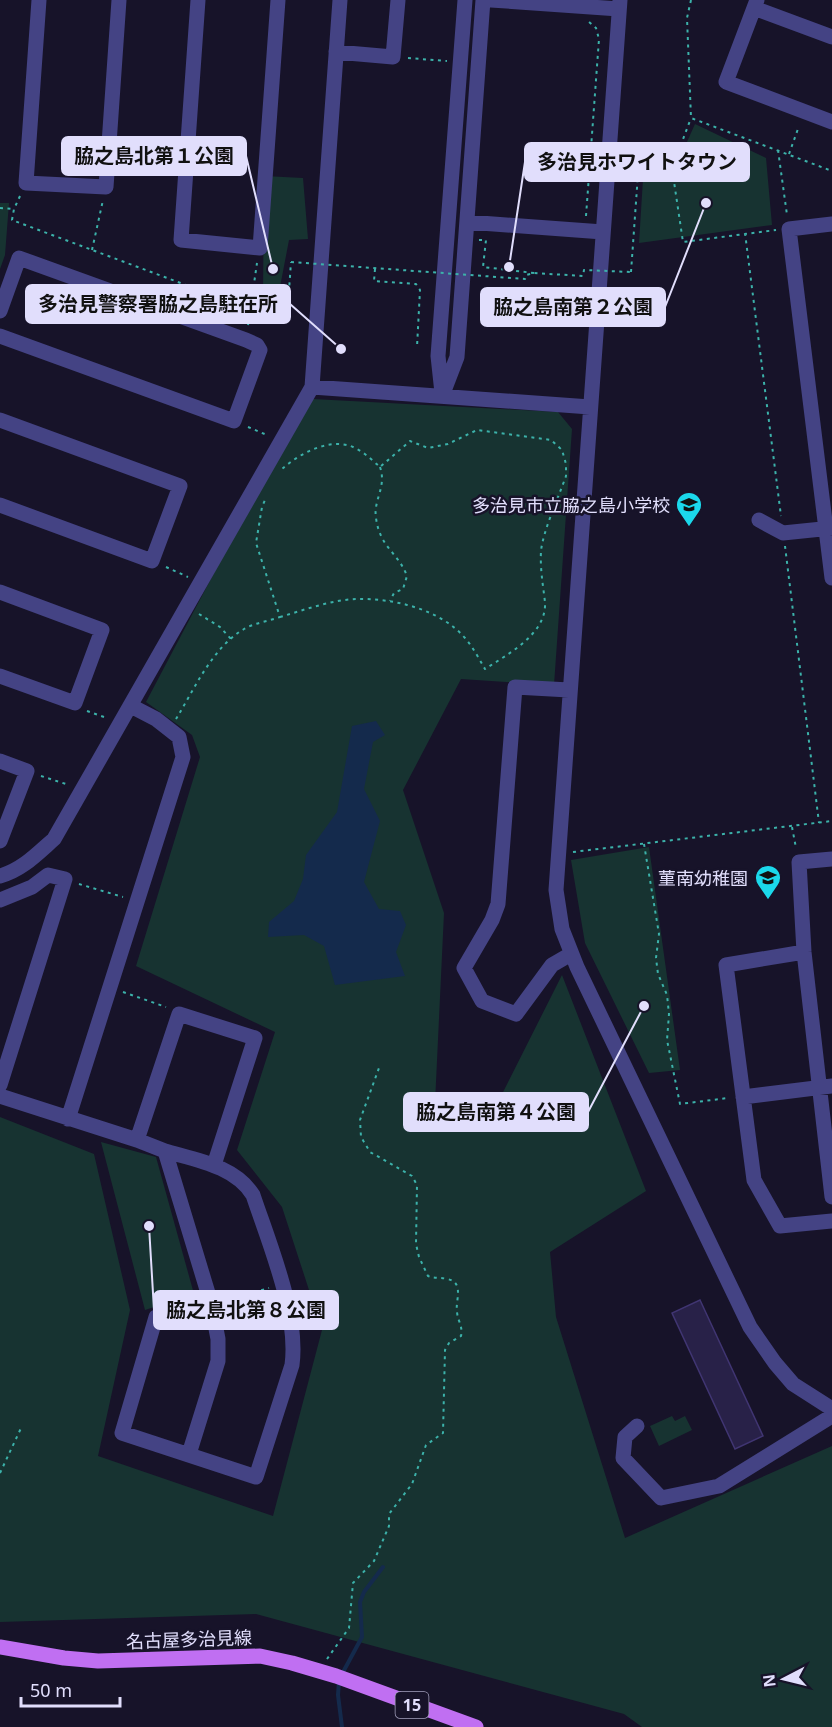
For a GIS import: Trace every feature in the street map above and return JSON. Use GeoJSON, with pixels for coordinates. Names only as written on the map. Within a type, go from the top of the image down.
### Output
{"type":"FeatureCollection","features":[{"type":"Feature","properties":{"kind":"main road","name":"名古屋多治見線"},"geometry":{"type":"LineString","coordinates":[[0,1647],[64,1658],[98,1660],[260,1656],[318,1671],[476,1727]]}},
{"type":"Feature","properties":{"kind":"street"},"geometry":{"type":"LineString","coordinates":[[39,0],[26,183],[106,187],[119,0]]}},
{"type":"Feature","properties":{"kind":"street"},"geometry":{"type":"LineString","coordinates":[[198,0],[181,240],[260,248],[278,0]]}},
{"type":"Feature","properties":{"kind":"street"},"geometry":{"type":"LineString","coordinates":[[0,876],[17,870],[54,839],[312,387],[340,0]]}},
{"type":"Feature","properties":{"kind":"street"},"geometry":{"type":"LineString","coordinates":[[336,52],[393,57],[398,0]]}},
{"type":"Feature","properties":{"kind":"street"},"geometry":{"type":"LineString","coordinates":[[442,396],[438,356],[465,0]]}},
{"type":"Feature","properties":{"kind":"street"},"geometry":{"type":"LineString","coordinates":[[442,396],[457,357],[483,0]]}},
{"type":"Feature","properties":{"kind":"street"},"geometry":{"type":"LineString","coordinates":[[491,0],[620,5],[557,854],[556,890],[562,929],[571,954],[750,1327],[775,1363],[794,1384],[832,1409]]}},
{"type":"Feature","properties":{"kind":"street"},"geometry":{"type":"LineString","coordinates":[[832,37],[756,4],[726,82],[832,122]]}},
{"type":"Feature","properties":{"kind":"street"},"geometry":{"type":"LineString","coordinates":[[467,222],[603,232]]}},
{"type":"Feature","properties":{"kind":"street"},"geometry":{"type":"LineString","coordinates":[[832,224],[789,229],[829,528],[832,578]]}},
{"type":"Feature","properties":{"kind":"street"},"geometry":{"type":"LineString","coordinates":[[0,311],[19,258],[246,340],[257,345],[260,350],[234,421],[0,336]]}},
{"type":"Feature","properties":{"kind":"street"},"geometry":{"type":"LineString","coordinates":[[312,387],[590,407]]}},
{"type":"Feature","properties":{"kind":"street"},"geometry":{"type":"LineString","coordinates":[[0,420],[180,486],[152,561],[0,505]]}},
{"type":"Feature","properties":{"kind":"street"},"geometry":{"type":"LineString","coordinates":[[759,520],[783,533],[829,528]]}},
{"type":"Feature","properties":{"kind":"street"},"geometry":{"type":"LineString","coordinates":[[0,592],[102,630],[75,703],[0,676]]}},
{"type":"Feature","properties":{"kind":"street"},"geometry":{"type":"LineString","coordinates":[[569,690],[515,687],[501,890],[492,920],[464,968],[482,1001],[516,1014],[552,965],[571,954]]}},
{"type":"Feature","properties":{"kind":"street"},"geometry":{"type":"LineString","coordinates":[[68,1119],[183,757],[179,737],[170,729],[130,706]]}},
{"type":"Feature","properties":{"kind":"street"},"geometry":{"type":"LineString","coordinates":[[0,761],[27,771],[0,841]]}},
{"type":"Feature","properties":{"kind":"street"},"geometry":{"type":"LineString","coordinates":[[832,858],[799,862],[804,952],[826,1087],[832,1197]]}},
{"type":"Feature","properties":{"kind":"street"},"geometry":{"type":"LineString","coordinates":[[0,900],[32,887],[48,874],[65,879],[0,1085]]}},
{"type":"Feature","properties":{"kind":"street"},"geometry":{"type":"LineString","coordinates":[[804,952],[726,965],[754,1180],[780,1226],[832,1221]]}},
{"type":"Feature","properties":{"kind":"street"},"geometry":{"type":"LineString","coordinates":[[136,1140],[179,1014],[255,1038],[214,1165]]}},
{"type":"Feature","properties":{"kind":"street"},"geometry":{"type":"LineString","coordinates":[[743,1096],[826,1087]]}},
{"type":"Feature","properties":{"kind":"street"},"geometry":{"type":"LineString","coordinates":[[0,1096],[214,1165],[246,1184],[253,1194],[282,1284],[295,1348],[292,1365],[256,1477],[122,1433],[156,1317],[211,1303]]}},
{"type":"Feature","properties":{"kind":"street"},"geometry":{"type":"LineString","coordinates":[[165,1151],[211,1303],[218,1339],[218,1361],[189,1454]]}},
{"type":"Feature","properties":{"kind":"street"},"geometry":{"type":"LineString","coordinates":[[636,1426],[624,1437],[623,1458],[662,1498],[719,1486],[832,1416]]}},
{"type":"Feature","properties":{"kind":"path"},"geometry":{"type":"LineString","coordinates":[[692,0],[687,18],[691,118],[679,150],[673,175],[683,242],[789,229],[778,150]]}},
{"type":"Feature","properties":{"kind":"path"},"geometry":{"type":"LineString","coordinates":[[586,20],[596,28],[599,39],[587,214],[584,219],[587,219]]}},
{"type":"Feature","properties":{"kind":"path"},"geometry":{"type":"LineString","coordinates":[[393,57],[462,62]]}},
{"type":"Feature","properties":{"kind":"path"},"geometry":{"type":"LineString","coordinates":[[789,154],[803,112]]}},
{"type":"Feature","properties":{"kind":"path"},"geometry":{"type":"LineString","coordinates":[[691,118],[832,171]]}},
{"type":"Feature","properties":{"kind":"path"},"geometry":{"type":"LineString","coordinates":[[486,240],[483,267],[583,276],[584,270],[631,273],[638,174],[673,175]]}},
{"type":"Feature","properties":{"kind":"path"},"geometry":{"type":"LineString","coordinates":[[26,183],[14,209],[12,220],[250,309],[288,305],[291,262],[525,279],[526,275],[534,273]]}},
{"type":"Feature","properties":{"kind":"path"},"geometry":{"type":"LineString","coordinates":[[92,250],[106,187]]}},
{"type":"Feature","properties":{"kind":"path"},"geometry":{"type":"LineString","coordinates":[[0,208],[14,209]]}},
{"type":"Feature","properties":{"kind":"path"},"geometry":{"type":"LineString","coordinates":[[246,340],[260,248]]}},
{"type":"Feature","properties":{"kind":"path"},"geometry":{"type":"LineString","coordinates":[[375,269],[374,281],[416,284],[420,290],[417,347]]}},
{"type":"Feature","properties":{"kind":"path"},"geometry":{"type":"LineString","coordinates":[[234,421],[280,441]]}},
{"type":"Feature","properties":{"kind":"path"},"geometry":{"type":"LineString","coordinates":[[170,729],[211,662],[231,639],[246,628],[280,617],[354,599],[390,601],[442,618],[464,638],[485,669],[521,645],[537,628],[545,606],[540,571],[542,549],[566,476],[566,464],[562,450],[551,440],[477,430],[448,444],[428,448],[410,441],[380,467]]}},
{"type":"Feature","properties":{"kind":"path"},"geometry":{"type":"LineString","coordinates":[[277,473],[295,458],[313,449],[337,444],[356,448],[380,467],[384,478],[375,516],[380,536],[388,549],[403,564],[407,576],[403,589],[394,592],[390,601]]}},
{"type":"Feature","properties":{"kind":"path"},"geometry":{"type":"LineString","coordinates":[[266,499],[262,507],[256,543],[280,617]]}},
{"type":"Feature","properties":{"kind":"path"},"geometry":{"type":"LineString","coordinates":[[152,561],[200,582]]}},
{"type":"Feature","properties":{"kind":"path"},"geometry":{"type":"LineString","coordinates":[[186,608],[220,627],[231,639]]}},
{"type":"Feature","properties":{"kind":"path"},"geometry":{"type":"LineString","coordinates":[[75,703],[84,709],[120,723]]}},
{"type":"Feature","properties":{"kind":"path"},"geometry":{"type":"LineString","coordinates":[[27,771],[82,789]]}},
{"type":"Feature","properties":{"kind":"path"},"geometry":{"type":"LineString","coordinates":[[557,854],[832,821]]}},
{"type":"Feature","properties":{"kind":"path"},"geometry":{"type":"LineString","coordinates":[[792,826],[799,862]]}},
{"type":"Feature","properties":{"kind":"path"},"geometry":{"type":"LineString","coordinates":[[644,844],[659,934],[656,958],[658,975],[667,995],[669,1014],[667,1040],[680,1104],[743,1096]]}},
{"type":"Feature","properties":{"kind":"path"},"geometry":{"type":"LineString","coordinates":[[65,879],[138,902]]}},
{"type":"Feature","properties":{"kind":"path"},"geometry":{"type":"LineString","coordinates":[[109,987],[179,1014]]}},
{"type":"Feature","properties":{"kind":"path"},"geometry":{"type":"LineString","coordinates":[[318,1671],[349,1628],[353,1583],[374,1561],[389,1526],[389,1514],[412,1484],[426,1445],[443,1433],[445,1350],[449,1343],[461,1336],[462,1327],[456,1311],[459,1289],[456,1283],[450,1279],[435,1279],[428,1276],[419,1257],[416,1244],[417,1185],[412,1176],[370,1152],[361,1137],[360,1120],[379,1068]]}},
{"type":"Feature","properties":{"kind":"path"},"geometry":{"type":"LineString","coordinates":[[211,1303],[282,1284]]}},
{"type":"Feature","properties":{"kind":"path"},"geometry":{"type":"LineString","coordinates":[[0,1473],[22,1426]]}},
{"type":"Feature","properties":{"kind":"green space"},"geometry":{"type":"Polygon","coordinates":[[[695,124],[766,158],[772,225],[639,243],[643,179],[674,181],[682,153],[695,124]]]}},
{"type":"Feature","properties":{"kind":"green space"},"geometry":{"type":"Polygon","coordinates":[[[264,176],[303,178],[308,239],[289,240],[276,308],[263,297],[264,176]]]}},
{"type":"Feature","properties":{"kind":"green space"},"geometry":{"type":"Polygon","coordinates":[[[0,203],[9,203],[5,255],[0,269],[0,203]]]}},
{"type":"Feature","properties":{"kind":"green space"},"geometry":{"type":"Polygon","coordinates":[[[313,399],[558,412],[572,429],[554,685],[461,679],[403,790],[444,913],[435,1103],[486,1126],[562,975],[646,1191],[550,1252],[556,1317],[625,1538],[832,1446],[832,1727],[642,1727],[624,1714],[256,1614],[0,1622],[0,1117],[94,1154],[130,1310],[98,1456],[273,1516],[322,1330],[282,1207],[237,1150],[275,1032],[136,966],[200,757],[192,735],[146,702],[302,406],[313,399]]]}},
{"type":"Feature","properties":{"kind":"green space"},"geometry":{"type":"Polygon","coordinates":[[[649,847],[680,1070],[649,1073],[585,943],[571,860],[649,847]]]}},
{"type":"Feature","properties":{"kind":"green space"},"geometry":{"type":"Polygon","coordinates":[[[101,1142],[156,1157],[194,1294],[145,1310],[101,1142]]]}},
{"type":"Feature","properties":{"kind":"green space"},"geometry":{"type":"Polygon","coordinates":[[[672,1416],[675,1421],[685,1416],[692,1430],[659,1446],[650,1426],[672,1416]]]}},
{"type":"Feature","properties":{"kind":"water"},"geometry":{"type":"Polygon","coordinates":[[[376,721],[385,735],[373,742],[364,789],[380,821],[364,882],[379,909],[400,911],[406,925],[396,952],[405,976],[335,985],[324,946],[304,935],[268,937],[269,922],[294,901],[303,879],[306,855],[337,812],[352,726],[376,721]]]}},
{"type":"Feature","properties":{"kind":"building"},"geometry":{"type":"Polygon","coordinates":[[[700,1300],[763,1436],[735,1449],[672,1313],[700,1300]]]}},
{"type":"Feature","properties":{"kind":"waterway"},"geometry":{"type":"LineString","coordinates":[[342,1674],[362,1637],[360,1602],[364,1592],[383,1567]]}},
{"type":"Feature","properties":{"kind":"waterway"},"geometry":{"type":"LineString","coordinates":[[339,1681],[338,1695],[342,1727]]}},
{"type":"Feature","properties":{"kind":"place","name":"脇之島南第２公園"},"geometry":{"type":"Point","coordinates":[706,203]}},
{"type":"Feature","properties":{"kind":"place","name":"多治見ホワイトタウン"},"geometry":{"type":"Point","coordinates":[509,267]}},
{"type":"Feature","properties":{"kind":"place","name":"脇之島北第１公園"},"geometry":{"type":"Point","coordinates":[273,269]}},
{"type":"Feature","properties":{"kind":"place","name":"多治見警察署脇之島駐在所"},"geometry":{"type":"Point","coordinates":[341,349]}},
{"type":"Feature","properties":{"kind":"place","name":"多治見市立脇之島小学校"},"geometry":{"type":"Point","coordinates":[689,528]}},
{"type":"Feature","properties":{"kind":"place","name":"菫南幼稚園"},"geometry":{"type":"Point","coordinates":[768,901]}},
{"type":"Feature","properties":{"kind":"place","name":"脇之島南第４公園"},"geometry":{"type":"Point","coordinates":[644,1006]}},
{"type":"Feature","properties":{"kind":"place","name":"脇之島北第８公園"},"geometry":{"type":"Point","coordinates":[149,1226]}}]}
